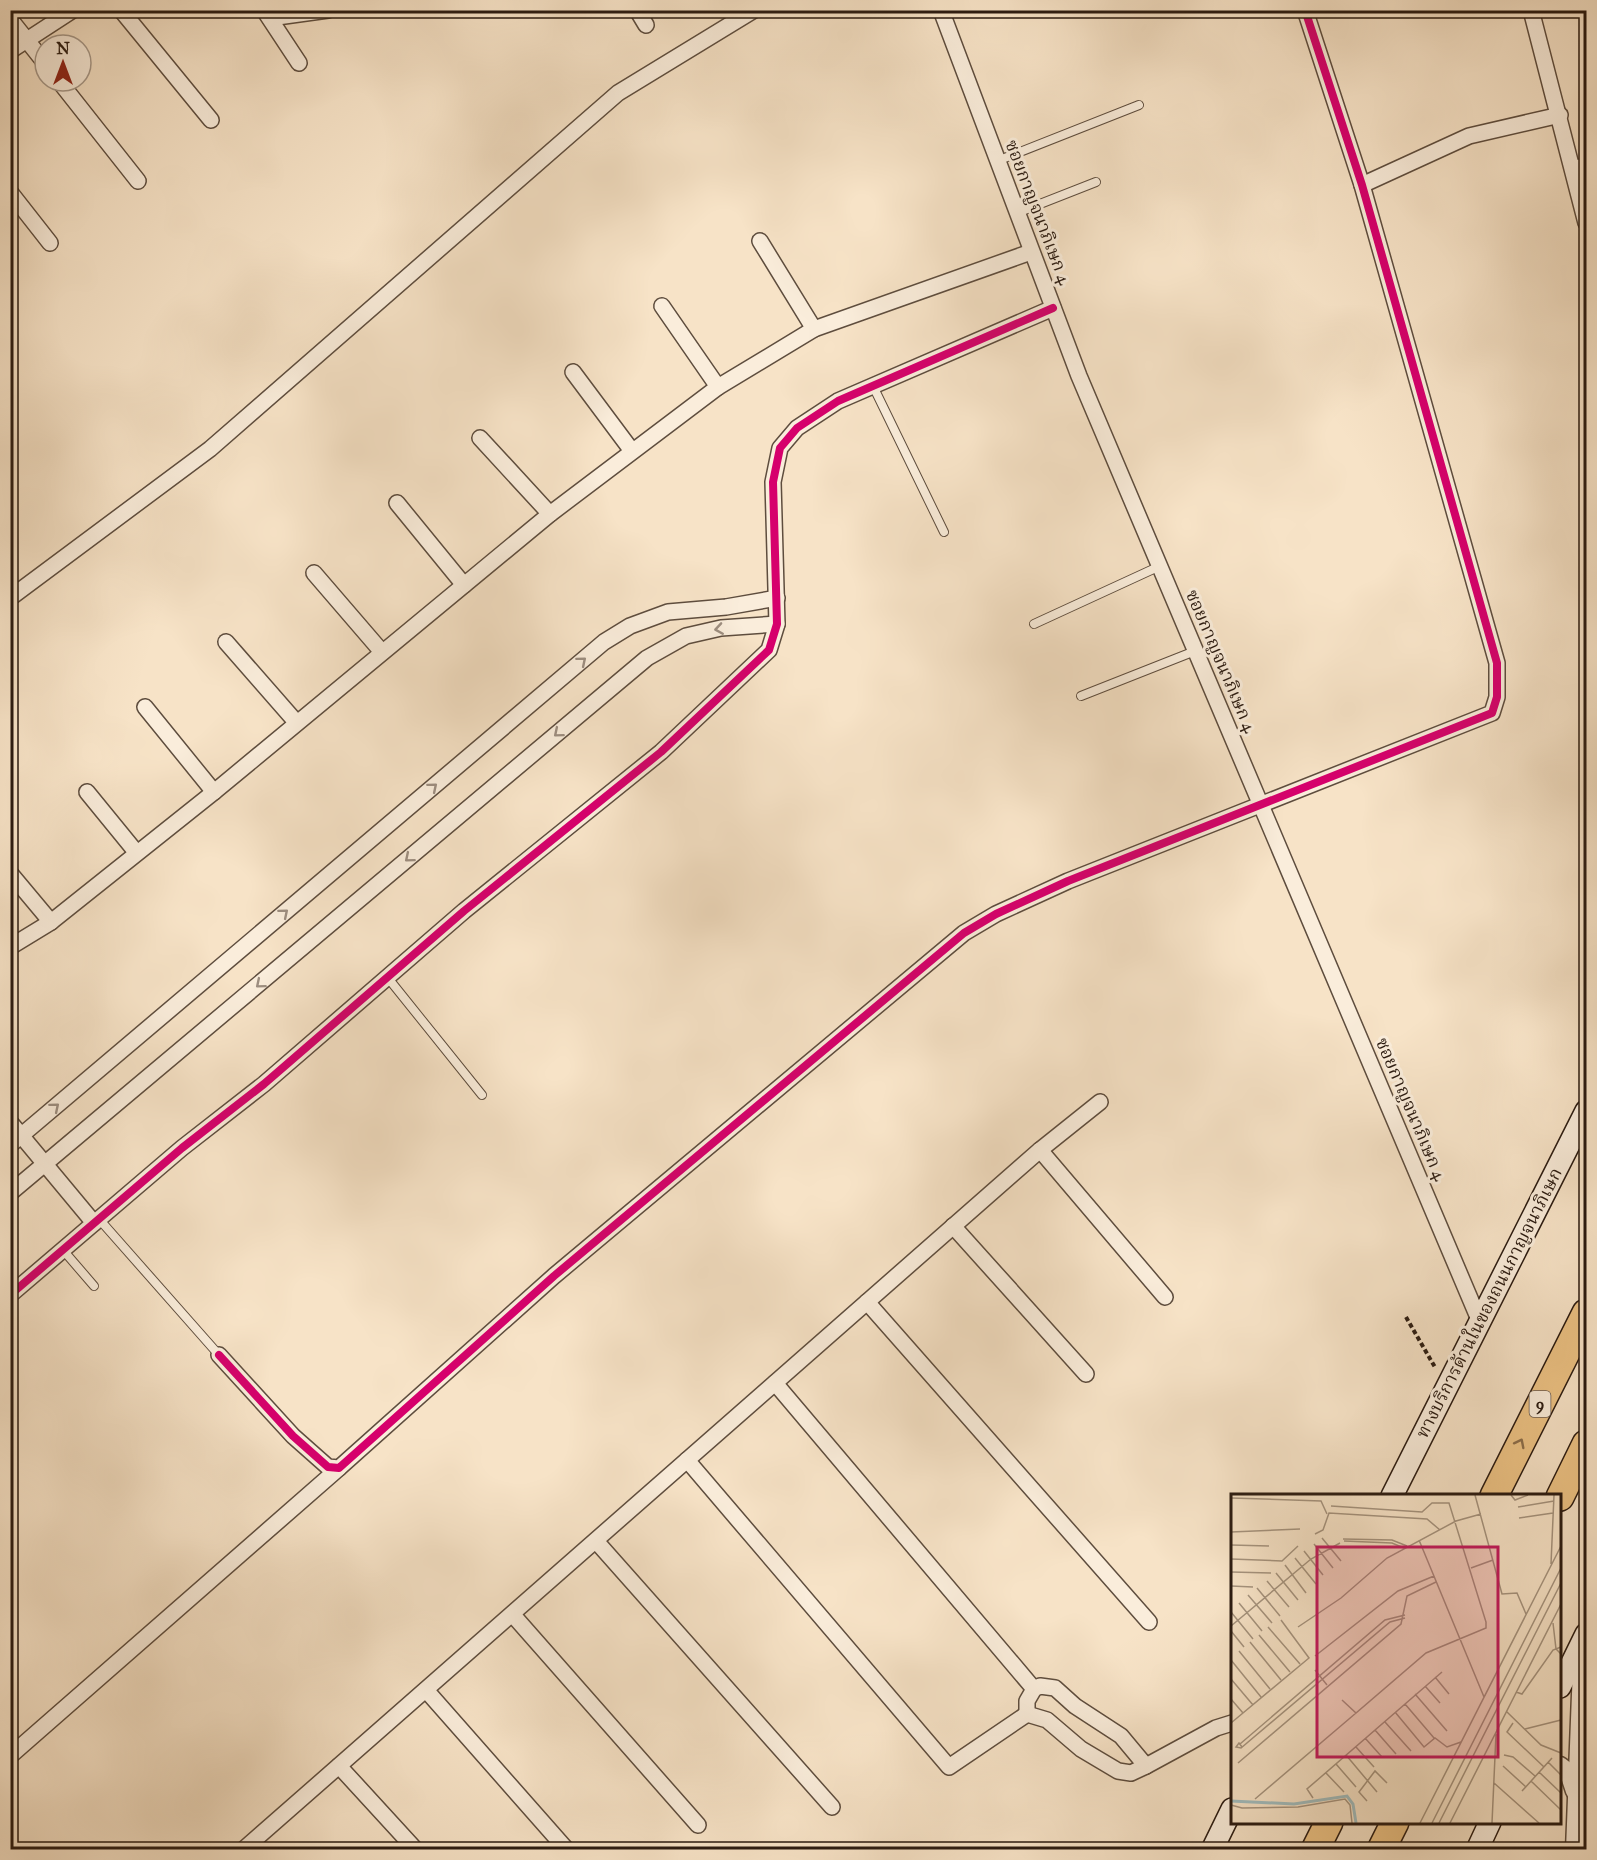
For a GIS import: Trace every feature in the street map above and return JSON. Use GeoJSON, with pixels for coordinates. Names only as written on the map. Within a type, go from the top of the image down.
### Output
{"type":"FeatureCollection","features":[{"type":"Feature","properties":{"kind":"highway","name":"9"},"geometry":{"type":"LineString","coordinates":[[1495,1494],[1587,1313]]}},
{"type":"Feature","properties":{"kind":"highway"},"geometry":{"type":"LineString","coordinates":[[1561,1495],[1587,1444]]}},
{"type":"Feature","properties":{"kind":"highway"},"geometry":{"type":"LineString","coordinates":[[1315,1850],[1328,1824]]}},
{"type":"Feature","properties":{"kind":"highway"},"geometry":{"type":"LineString","coordinates":[[1381,1850],[1394,1824]]}},
{"type":"Feature","properties":{"kind":"main road","name":"ทางบริการด้านในของถนนกาญจนาภิเษก"},"geometry":{"type":"LineString","coordinates":[[1393,1494],[1587,1111]]}},
{"type":"Feature","properties":{"kind":"main road"},"geometry":{"type":"LineString","coordinates":[[1561,1685],[1585,1637]]}},
{"type":"Feature","properties":{"kind":"main road"},"geometry":{"type":"LineString","coordinates":[[1212,1850],[1231,1813]]}},
{"type":"Feature","properties":{"kind":"main road"},"geometry":{"type":"LineString","coordinates":[[1477,1850],[1489,1824]]}},
{"type":"Feature","properties":{"kind":"street"},"geometry":{"type":"LineString","coordinates":[[10,51],[74,10]]}},
{"type":"Feature","properties":{"kind":"street"},"geometry":{"type":"LineString","coordinates":[[121,10],[211,120]]}},
{"type":"Feature","properties":{"kind":"street"},"geometry":{"type":"LineString","coordinates":[[299,63],[267,14],[328,10]]}},
{"type":"Feature","properties":{"kind":"street"},"geometry":{"type":"LineString","coordinates":[[637,10],[646,25]]}},
{"type":"Feature","properties":{"kind":"street"},"geometry":{"type":"LineString","coordinates":[[10,598],[210,449],[618,93],[754,10]]}},
{"type":"Feature","properties":{"kind":"street","name":"ซอยกาญจนาภิเษก 4"},"geometry":{"type":"LineString","coordinates":[[941,10],[1053,308],[1480,1322]]}},
{"type":"Feature","properties":{"kind":"street"},"geometry":{"type":"LineString","coordinates":[[10,1756],[554,1276],[964,933],[996,914],[1068,881],[1492,713],[1497,697],[1497,663],[1362,184],[1305,10]]}},
{"type":"Feature","properties":{"kind":"street"},"geometry":{"type":"LineString","coordinates":[[1531,10],[1560,115],[1570,166],[1587,223]]}},
{"type":"Feature","properties":{"kind":"street"},"geometry":{"type":"LineString","coordinates":[[10,19],[33,48]]}},
{"type":"Feature","properties":{"kind":"street"},"geometry":{"type":"LineString","coordinates":[[68,93],[138,181]]}},
{"type":"Feature","properties":{"kind":"street"},"geometry":{"type":"LineString","coordinates":[[1362,184],[1469,136],[1560,115]]}},
{"type":"Feature","properties":{"kind":"street"},"geometry":{"type":"LineString","coordinates":[[10,192],[50,243]]}},
{"type":"Feature","properties":{"kind":"street"},"geometry":{"type":"LineString","coordinates":[[760,241],[814,329]]}},
{"type":"Feature","properties":{"kind":"street"},"geometry":{"type":"LineString","coordinates":[[10,947],[51,922],[214,792],[550,514],[718,387],[814,329],[1032,252]]}},
{"type":"Feature","properties":{"kind":"street"},"geometry":{"type":"LineString","coordinates":[[662,306],[718,387]]}},
{"type":"Feature","properties":{"kind":"street"},"geometry":{"type":"LineString","coordinates":[[10,1295],[182,1148],[264,1084],[547,842],[661,752],[769,650],[777,624],[773,482],[780,448],[797,428],[838,401],[1053,308]]}},
{"type":"Feature","properties":{"kind":"street"},"geometry":{"type":"LineString","coordinates":[[573,372],[632,451]]}},
{"type":"Feature","properties":{"kind":"street"},"geometry":{"type":"LineString","coordinates":[[480,438],[550,514]]}},
{"type":"Feature","properties":{"kind":"street"},"geometry":{"type":"LineString","coordinates":[[397,503],[464,585]]}},
{"type":"Feature","properties":{"kind":"street"},"geometry":{"type":"LineString","coordinates":[[314,573],[382,652]]}},
{"type":"Feature","properties":{"kind":"street"},"geometry":{"type":"LineString","coordinates":[[16,1140],[604,642],[630,626],[669,612],[726,607],[777,598]]}},
{"type":"Feature","properties":{"kind":"street"},"geometry":{"type":"LineString","coordinates":[[11,1191],[647,658],[686,636],[721,628],[777,624]]}},
{"type":"Feature","properties":{"kind":"street"},"geometry":{"type":"LineString","coordinates":[[226,642],[296,722]]}},
{"type":"Feature","properties":{"kind":"street"},"geometry":{"type":"LineString","coordinates":[[145,707],[214,792]]}},
{"type":"Feature","properties":{"kind":"street"},"geometry":{"type":"LineString","coordinates":[[87,792],[136,852]]}},
{"type":"Feature","properties":{"kind":"street"},"geometry":{"type":"LineString","coordinates":[[10,873],[51,922]]}},
{"type":"Feature","properties":{"kind":"street"},"geometry":{"type":"LineString","coordinates":[[252,1847],[339,1766],[953,1226],[1040,1150],[1100,1102]]}},
{"type":"Feature","properties":{"kind":"street"},"geometry":{"type":"LineString","coordinates":[[10,1122],[16,1140],[45,1164],[97,1221]]}},
{"type":"Feature","properties":{"kind":"street"},"geometry":{"type":"LineString","coordinates":[[1040,1150],[1166,1297]]}},
{"type":"Feature","properties":{"kind":"street"},"geometry":{"type":"LineString","coordinates":[[953,1226],[1086,1374]]}},
{"type":"Feature","properties":{"kind":"street"},"geometry":{"type":"LineString","coordinates":[[867,1302],[1149,1622]]}},
{"type":"Feature","properties":{"kind":"street"},"geometry":{"type":"LineString","coordinates":[[219,1355],[293,1436],[328,1467],[339,1468]]}},
{"type":"Feature","properties":{"kind":"street"},"geometry":{"type":"LineString","coordinates":[[775,1383],[1034,1689]]}},
{"type":"Feature","properties":{"kind":"street"},"geometry":{"type":"LineString","coordinates":[[687,1460],[949,1767],[1027,1714]]}},
{"type":"Feature","properties":{"kind":"street"},"geometry":{"type":"LineString","coordinates":[[596,1542],[832,1807]]}},
{"type":"Feature","properties":{"kind":"street"},"geometry":{"type":"LineString","coordinates":[[513,1615],[698,1825]]}},
{"type":"Feature","properties":{"kind":"street"},"geometry":{"type":"LineString","coordinates":[[1579,1840],[1576,1796],[1585,1637]]}},
{"type":"Feature","properties":{"kind":"street"},"geometry":{"type":"LineString","coordinates":[[1027,1714],[1027,1701],[1034,1689],[1047,1686],[1061,1692],[1075,1706],[1121,1736],[1146,1766]]}},
{"type":"Feature","properties":{"kind":"street"},"geometry":{"type":"LineString","coordinates":[[426,1690],[567,1850]]}},
{"type":"Feature","properties":{"kind":"street"},"geometry":{"type":"LineString","coordinates":[[1027,1714],[1047,1720],[1081,1749],[1118,1772],[1131,1773],[1216,1728],[1231,1724]]}},
{"type":"Feature","properties":{"kind":"street"},"geometry":{"type":"LineString","coordinates":[[339,1766],[416,1850]]}},
{"type":"Feature","properties":{"kind":"street"},"geometry":{"type":"LineString","coordinates":[[1561,1767],[1569,1773],[1576,1796]]}},
{"type":"Feature","properties":{"kind":"lane"},"geometry":{"type":"LineString","coordinates":[[997,161],[1139,105]]}},
{"type":"Feature","properties":{"kind":"lane"},"geometry":{"type":"LineString","coordinates":[[1570,166],[1587,162]]}},
{"type":"Feature","properties":{"kind":"lane"},"geometry":{"type":"LineString","coordinates":[[1017,213],[1096,182]]}},
{"type":"Feature","properties":{"kind":"lane"},"geometry":{"type":"LineString","coordinates":[[873,386],[944,532]]}},
{"type":"Feature","properties":{"kind":"lane"},"geometry":{"type":"LineString","coordinates":[[1034,624],[1160,566]]}},
{"type":"Feature","properties":{"kind":"lane"},"geometry":{"type":"LineString","coordinates":[[1081,696],[1196,651]]}},
{"type":"Feature","properties":{"kind":"lane"},"geometry":{"type":"LineString","coordinates":[[388,978],[482,1095]]}},
{"type":"Feature","properties":{"kind":"lane"},"geometry":{"type":"LineString","coordinates":[[97,1221],[219,1355]]}},
{"type":"Feature","properties":{"kind":"lane"},"geometry":{"type":"LineString","coordinates":[[63,1250],[94,1286]]}},
{"type":"Feature","properties":{"kind":"path"},"geometry":{"type":"LineString","coordinates":[[1406,1317],[1447,1388]]}},
{"type":"Feature","properties":{"kind":"cycle path"},"geometry":{"type":"LineString","coordinates":[[219,1355],[293,1436],[328,1467],[339,1468],[554,1276],[964,933],[996,914],[1068,881],[1492,713],[1497,697],[1497,663],[1362,185],[1305,10]]}},
{"type":"Feature","properties":{"kind":"cycle path"},"geometry":{"type":"LineString","coordinates":[[10,1295],[182,1148],[264,1084],[464,911],[661,752],[769,650],[777,624],[773,482],[780,448],[797,428],[838,401],[1053,308]]}}]}
